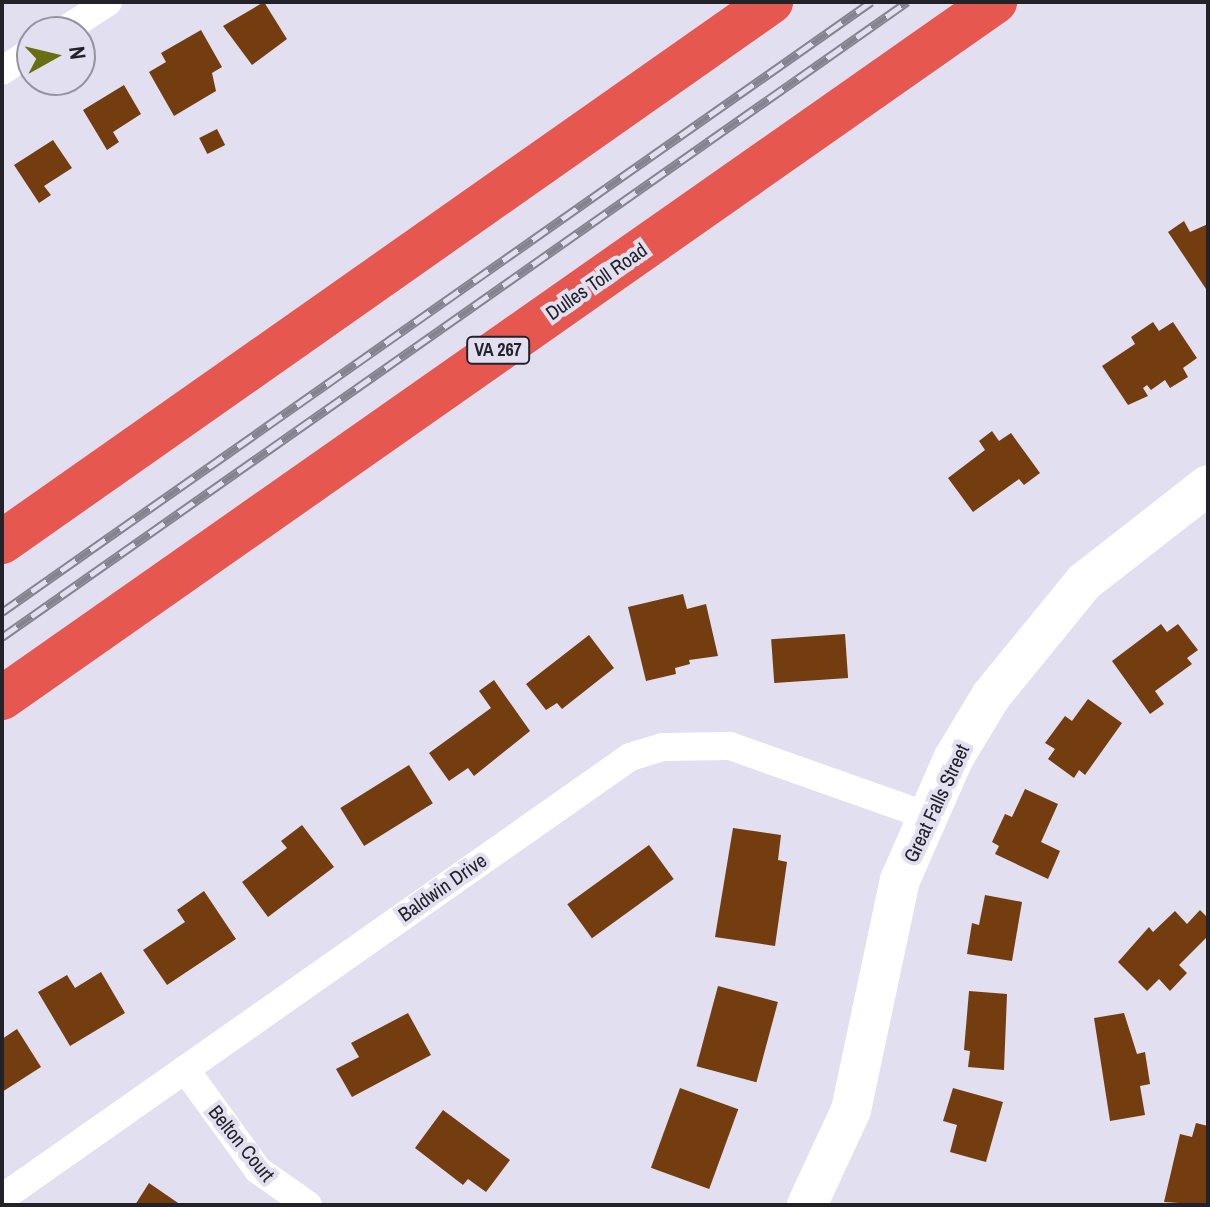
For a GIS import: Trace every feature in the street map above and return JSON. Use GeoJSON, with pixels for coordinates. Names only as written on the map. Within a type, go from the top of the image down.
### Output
{"type":"FeatureCollection","features":[{"type":"Feature","properties":{"kind":"highway"},"geometry":{"type":"LineString","coordinates":[[2,542],[771,2]]}},
{"type":"Feature","properties":{"kind":"highway","name":"Dulles Toll Road"},"geometry":{"type":"LineString","coordinates":[[2,698],[995,2]]}},
{"type":"Feature","properties":{"kind":"main road","name":"Great Falls Street"},"geometry":{"type":"LineString","coordinates":[[807,1205],[851,1110],[886,930],[925,815],[991,696],[1084,582],[1208,485]]}},
{"type":"Feature","properties":{"kind":"street"},"geometry":{"type":"LineString","coordinates":[[87,16],[108,2]]}},
{"type":"Feature","properties":{"kind":"street","name":"Baldwin Drive"},"geometry":{"type":"LineString","coordinates":[[2,1198],[630,757],[674,745],[730,746],[925,815]]}},
{"type":"Feature","properties":{"kind":"street","name":"Belton Court"},"geometry":{"type":"LineString","coordinates":[[185,1069],[258,1170],[308,1205]]}},
{"type":"Feature","properties":{"kind":"building"},"geometry":{"type":"Polygon","coordinates":[[[264,2],[287,39],[252,65],[223,26],[264,2]]]}},
{"type":"Feature","properties":{"kind":"building"},"geometry":{"type":"Polygon","coordinates":[[[201,30],[222,67],[212,73],[216,91],[174,116],[149,72],[166,62],[161,53],[201,30]]]}},
{"type":"Feature","properties":{"kind":"building"},"geometry":{"type":"Polygon","coordinates":[[[124,85],[141,114],[113,132],[119,142],[107,150],[83,110],[124,85]]]}},
{"type":"Feature","properties":{"kind":"building"},"geometry":{"type":"Polygon","coordinates":[[[217,129],[225,145],[207,154],[199,138],[217,129]]]}},
{"type":"Feature","properties":{"kind":"building"},"geometry":{"type":"Polygon","coordinates":[[[53,140],[72,168],[44,186],[51,195],[39,203],[14,165],[53,140]]]}},
{"type":"Feature","properties":{"kind":"building"},"geometry":{"type":"Polygon","coordinates":[[[1184,221],[1190,232],[1208,224],[1208,292],[1168,232],[1184,221]]]}},
{"type":"Feature","properties":{"kind":"building"},"geometry":{"type":"Polygon","coordinates":[[[1153,322],[1159,331],[1173,322],[1197,358],[1183,368],[1188,377],[1170,388],[1165,380],[1151,390],[1147,385],[1143,388],[1148,396],[1128,405],[1102,366],[1135,344],[1131,337],[1153,322]]]}},
{"type":"Feature","properties":{"kind":"building"},"geometry":{"type":"Polygon","coordinates":[[[992,431],[999,441],[1011,433],[1040,473],[1024,485],[1019,479],[973,512],[948,478],[985,450],[979,441],[992,431]]]}},
{"type":"Feature","properties":{"kind":"building"},"geometry":{"type":"Polygon","coordinates":[[[683,594],[687,609],[706,604],[718,656],[689,660],[690,664],[675,668],[676,674],[646,681],[628,607],[683,594]]]}},
{"type":"Feature","properties":{"kind":"building"},"geometry":{"type":"Polygon","coordinates":[[[1161,624],[1167,632],[1178,624],[1198,650],[1187,658],[1192,664],[1155,691],[1164,704],[1150,714],[1112,661],[1161,624]]]}},
{"type":"Feature","properties":{"kind":"building"},"geometry":{"type":"Polygon","coordinates":[[[845,634],[848,678],[774,683],[771,639],[845,634]]]}},
{"type":"Feature","properties":{"kind":"building"},"geometry":{"type":"Polygon","coordinates":[[[589,635],[614,668],[562,709],[557,703],[546,710],[526,684],[589,635]]]}},
{"type":"Feature","properties":{"kind":"building"},"geometry":{"type":"Polygon","coordinates":[[[494,680],[530,731],[474,776],[468,768],[449,781],[429,753],[491,708],[479,691],[494,680]]]}},
{"type":"Feature","properties":{"kind":"building"},"geometry":{"type":"Polygon","coordinates":[[[1088,699],[1122,723],[1085,775],[1079,770],[1074,778],[1048,759],[1055,749],[1045,743],[1065,716],[1072,721],[1088,699]]]}},
{"type":"Feature","properties":{"kind":"building"},"geometry":{"type":"Polygon","coordinates":[[[409,765],[433,803],[364,846],[340,808],[409,765]]]}},
{"type":"Feature","properties":{"kind":"building"},"geometry":{"type":"Polygon","coordinates":[[[1025,789],[1058,804],[1041,842],[1060,851],[1048,879],[995,854],[999,846],[992,842],[1005,814],[1012,817],[1025,789]]]}},
{"type":"Feature","properties":{"kind":"building"},"geometry":{"type":"Polygon","coordinates":[[[302,825],[334,867],[268,917],[242,882],[287,848],[281,841],[302,825]]]}},
{"type":"Feature","properties":{"kind":"building"},"geometry":{"type":"Polygon","coordinates":[[[733,828],[781,835],[778,860],[787,862],[775,946],[715,937],[733,828]]]}},
{"type":"Feature","properties":{"kind":"building"},"geometry":{"type":"Polygon","coordinates":[[[649,845],[674,879],[592,938],[567,904],[649,845]]]}},
{"type":"Feature","properties":{"kind":"building"},"geometry":{"type":"Polygon","coordinates":[[[204,891],[236,939],[167,985],[143,950],[185,922],[177,910],[204,891]]]}},
{"type":"Feature","properties":{"kind":"building"},"geometry":{"type":"Polygon","coordinates":[[[985,895],[1022,902],[1012,961],[967,954],[972,923],[979,925],[985,895]]]}},
{"type":"Feature","properties":{"kind":"building"},"geometry":{"type":"Polygon","coordinates":[[[1200,910],[1208,918],[1208,936],[1179,965],[1187,973],[1170,991],[1159,979],[1147,991],[1118,962],[1149,927],[1153,932],[1175,911],[1187,924],[1200,910]]]}},
{"type":"Feature","properties":{"kind":"building"},"geometry":{"type":"Polygon","coordinates":[[[101,972],[125,1013],[70,1046],[38,992],[67,975],[75,988],[101,972]]]}},
{"type":"Feature","properties":{"kind":"building"},"geometry":{"type":"Polygon","coordinates":[[[718,986],[778,1002],[756,1082],[697,1066],[718,986]]]}},
{"type":"Feature","properties":{"kind":"building"},"geometry":{"type":"Polygon","coordinates":[[[969,991],[1007,994],[1004,1070],[968,1067],[970,1051],[964,1050],[969,991]]]}},
{"type":"Feature","properties":{"kind":"building"},"geometry":{"type":"Polygon","coordinates":[[[408,1013],[431,1055],[352,1097],[336,1069],[359,1057],[351,1043],[408,1013]]]}},
{"type":"Feature","properties":{"kind":"building"},"geometry":{"type":"Polygon","coordinates":[[[1124,1013],[1137,1054],[1145,1052],[1150,1084],[1140,1086],[1145,1115],[1110,1121],[1094,1018],[1124,1013]]]}},
{"type":"Feature","properties":{"kind":"building"},"geometry":{"type":"Polygon","coordinates":[[[17,1029],[41,1067],[2,1092],[2,1039],[17,1029]]]}},
{"type":"Feature","properties":{"kind":"building"},"geometry":{"type":"Polygon","coordinates":[[[680,1088],[738,1109],[709,1189],[651,1168],[680,1088]]]}},
{"type":"Feature","properties":{"kind":"building"},"geometry":{"type":"Polygon","coordinates":[[[953,1088],[1003,1102],[986,1162],[950,1152],[957,1125],[943,1121],[953,1088]]]}},
{"type":"Feature","properties":{"kind":"building"},"geometry":{"type":"Polygon","coordinates":[[[443,1110],[510,1160],[486,1192],[468,1179],[463,1185],[415,1148],[443,1110]]]}},
{"type":"Feature","properties":{"kind":"building"},"geometry":{"type":"Polygon","coordinates":[[[1196,1123],[1208,1126],[1208,1205],[1164,1202],[1180,1134],[1192,1137],[1196,1123]]]}},
{"type":"Feature","properties":{"kind":"building"},"geometry":{"type":"Polygon","coordinates":[[[149,1183],[181,1205],[135,1205],[149,1183]]]}},
{"type":"Feature","properties":{"kind":"railway"},"geometry":{"type":"LineString","coordinates":[[2,612],[871,2]]}},
{"type":"Feature","properties":{"kind":"railway"},"geometry":{"type":"LineString","coordinates":[[2,637],[907,2]]}}]}
